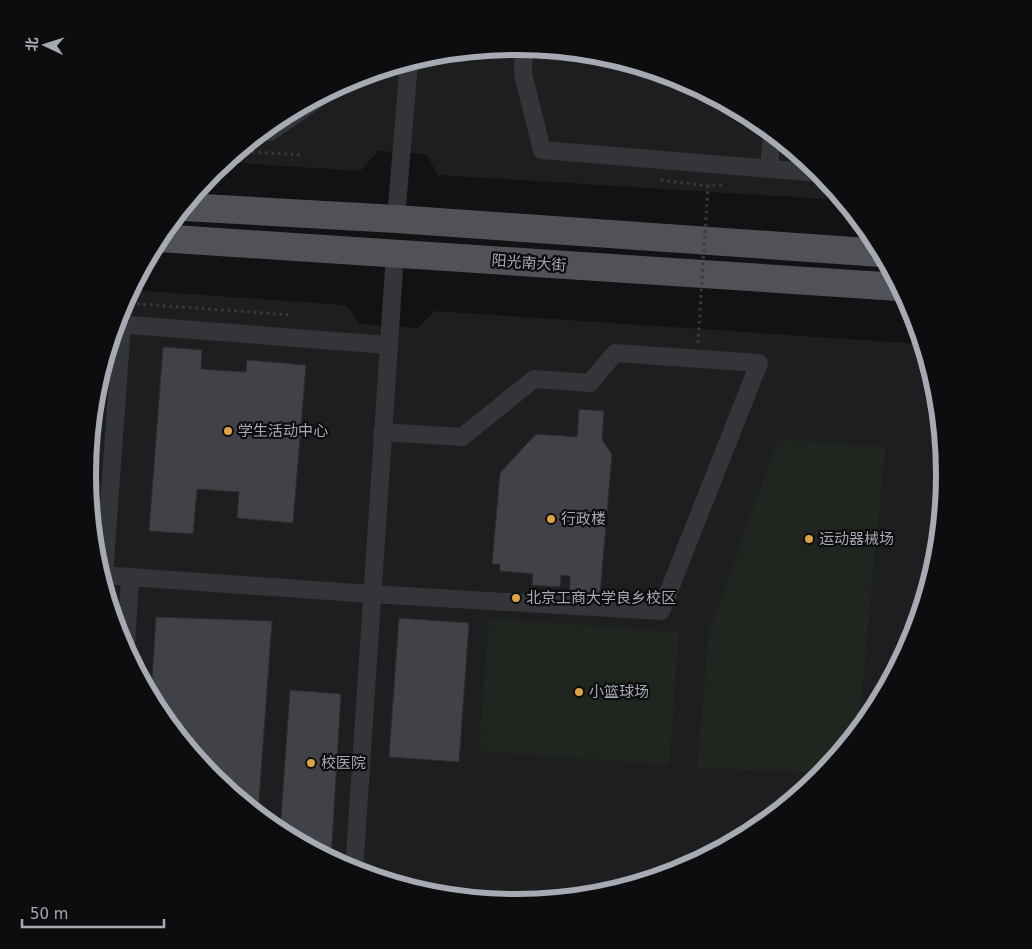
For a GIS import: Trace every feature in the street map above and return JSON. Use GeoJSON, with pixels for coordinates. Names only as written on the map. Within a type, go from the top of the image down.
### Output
{"type":"FeatureCollection","features":[{"type":"Feature","properties":{"kind":"main road"},"geometry":{"type":"LineString","coordinates":[[193,208],[396,219],[872,252]]}},
{"type":"Feature","properties":{"kind":"main road","name":"阳光南大街"},"geometry":{"type":"LineString","coordinates":[[169,239],[891,286]]}},
{"type":"Feature","properties":{"kind":"street"},"geometry":{"type":"LineString","coordinates":[[524,55],[523,74],[542,150],[807,172]]}},
{"type":"Feature","properties":{"kind":"street"},"geometry":{"type":"LineString","coordinates":[[396,219],[403,70]]}},
{"type":"Feature","properties":{"kind":"street"},"geometry":{"type":"LineString","coordinates":[[769,169],[771,142]]}},
{"type":"Feature","properties":{"kind":"street"},"geometry":{"type":"LineString","coordinates":[[355,862],[395,254]]}},
{"type":"Feature","properties":{"kind":"street"},"geometry":{"type":"LineString","coordinates":[[124,324],[388,345]]}},
{"type":"Feature","properties":{"kind":"street"},"geometry":{"type":"LineString","coordinates":[[104,553],[118,344]]}},
{"type":"Feature","properties":{"kind":"street"},"geometry":{"type":"LineString","coordinates":[[109,575],[371,594],[662,611],[759,363],[615,353],[590,383],[534,379],[462,437],[382,432]]}},
{"type":"Feature","properties":{"kind":"street"},"geometry":{"type":"LineString","coordinates":[[127,632],[130,577]]}},
{"type":"Feature","properties":{"kind":"path"},"geometry":{"type":"LineString","coordinates":[[249,152],[301,155]]}},
{"type":"Feature","properties":{"kind":"path"},"geometry":{"type":"LineString","coordinates":[[698,343],[708,186]]}},
{"type":"Feature","properties":{"kind":"path"},"geometry":{"type":"LineString","coordinates":[[133,304],[293,315]]}},
{"type":"Feature","properties":{"kind":"shaded area"},"geometry":{"type":"Polygon","coordinates":[[[516,55],[543,56],[598,63],[625,69],[651,77],[702,98],[749,126],[793,159],[832,199],[438,175],[426,154],[379,151],[360,171],[235,163],[306,111],[330,98],[381,77],[407,69],[461,59],[516,55]]]}},
{"type":"Feature","properties":{"kind":"shaded area","name":"北京工商大学良乡校区"},"geometry":{"type":"Polygon","coordinates":[[[139,291],[346,305],[360,324],[418,328],[435,311],[914,343],[921,366],[932,420],[936,474],[935,502],[927,556],[921,583],[904,635],[865,708],[849,730],[813,771],[793,790],[749,823],[702,851],[651,872],[625,880],[598,886],[543,893],[516,894],[461,890],[407,880],[381,872],[330,851],[306,838],[239,790],[219,771],[183,730],[167,708],[140,660],[128,635],[111,583],[100,529],[96,474],[100,420],[111,366],[128,314],[139,291]]]}},
{"type":"Feature","properties":{"kind":"shaded area","name":"运动器械场"},"geometry":{"type":"Polygon","coordinates":[[[778,439],[885,447],[859,716],[811,773],[697,768],[709,632],[778,439]]]}},
{"type":"Feature","properties":{"kind":"shaded area","name":"小篮球场"},"geometry":{"type":"Polygon","coordinates":[[[489,618],[679,632],[669,765],[479,751],[489,618]]]}},
{"type":"Feature","properties":{"kind":"building"},"geometry":{"type":"Polygon","coordinates":[[[552,57],[593,62],[552,60],[552,57]]]}},
{"type":"Feature","properties":{"kind":"building","name":"学生活动中心"},"geometry":{"type":"Polygon","coordinates":[[[163,347],[202,350],[201,369],[246,372],[247,360],[306,365],[293,523],[237,518],[239,492],[197,489],[193,534],[149,531],[163,347]]]}},
{"type":"Feature","properties":{"kind":"building","name":"行政楼"},"geometry":{"type":"Polygon","coordinates":[[[579,409],[604,411],[602,440],[612,454],[600,594],[593,594],[593,599],[569,597],[570,576],[561,575],[560,587],[532,585],[533,574],[500,571],[500,564],[492,564],[500,473],[536,434],[577,437],[579,409]]]}},
{"type":"Feature","properties":{"kind":"building"},"geometry":{"type":"Polygon","coordinates":[[[156,617],[272,621],[259,805],[239,790],[201,751],[167,708],[152,682],[156,617]]]}},
{"type":"Feature","properties":{"kind":"building"},"geometry":{"type":"Polygon","coordinates":[[[399,618],[469,623],[459,762],[389,757],[399,618]]]}},
{"type":"Feature","properties":{"kind":"building","name":"校医院"},"geometry":{"type":"Polygon","coordinates":[[[290,690],[341,694],[331,852],[281,821],[290,690]]]}},
{"type":"Feature","properties":{"kind":"place","name":"学生活动中心"},"geometry":{"type":"Point","coordinates":[228,431]}},
{"type":"Feature","properties":{"kind":"place","name":"行政楼"},"geometry":{"type":"Point","coordinates":[551,519]}},
{"type":"Feature","properties":{"kind":"place","name":"运动器械场"},"geometry":{"type":"Point","coordinates":[809,539]}},
{"type":"Feature","properties":{"kind":"place","name":"北京工商大学良乡校区"},"geometry":{"type":"Point","coordinates":[516,598]}},
{"type":"Feature","properties":{"kind":"place","name":"小篮球场"},"geometry":{"type":"Point","coordinates":[579,692]}},
{"type":"Feature","properties":{"kind":"place","name":"校医院"},"geometry":{"type":"Point","coordinates":[311,763]}}]}
